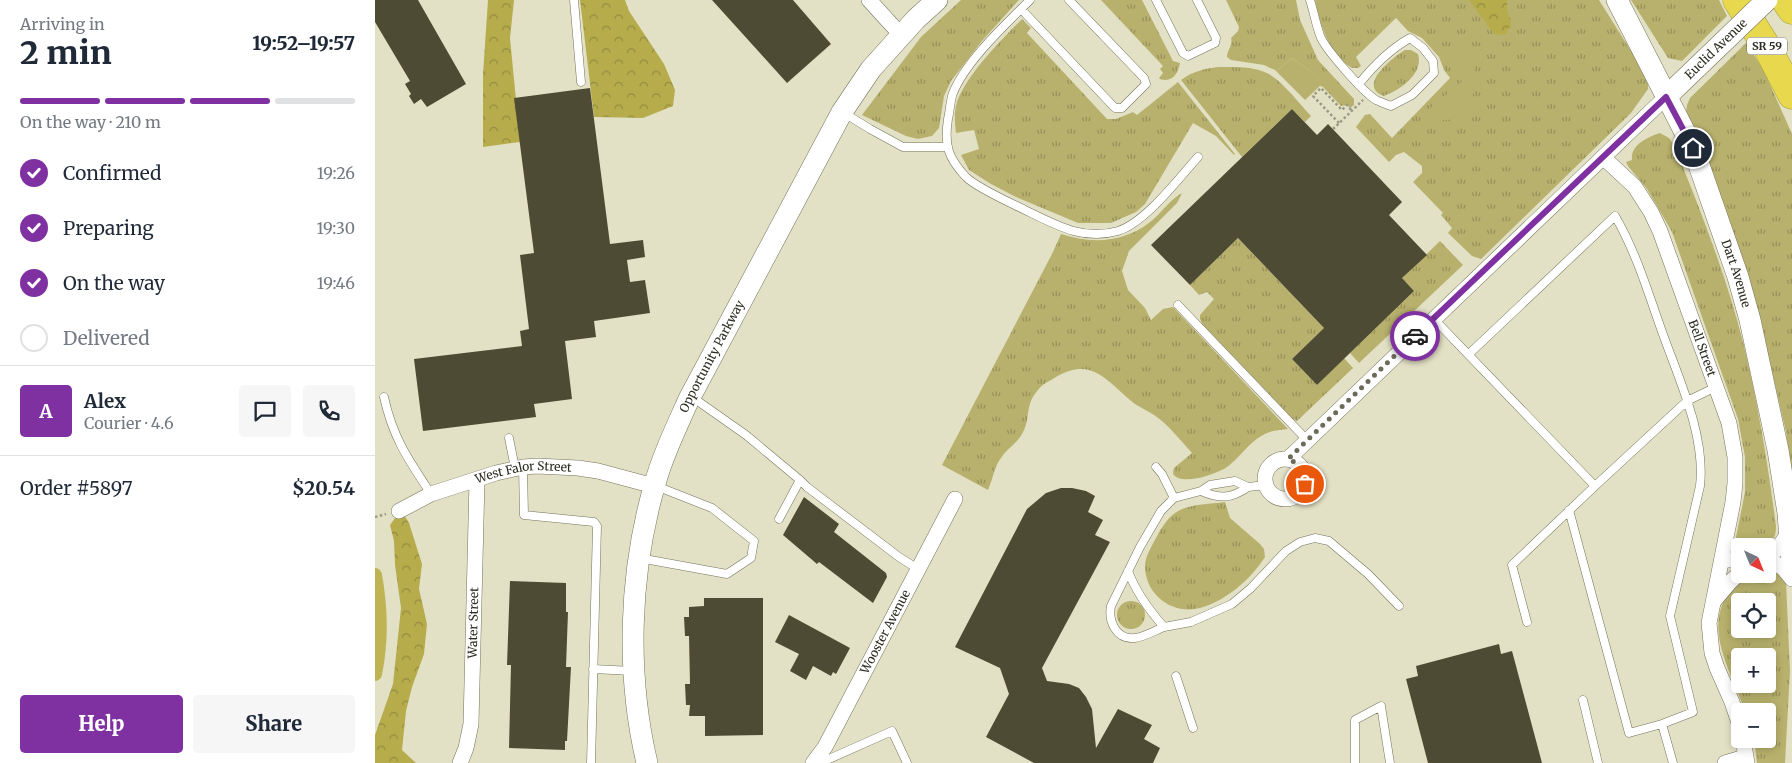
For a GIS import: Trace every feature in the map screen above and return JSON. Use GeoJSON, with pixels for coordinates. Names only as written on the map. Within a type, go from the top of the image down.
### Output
{"type":"FeatureCollection","features":[{"type":"Feature","properties":{"kind":"highway","name":"SR 59"},"geometry":{"type":"LineString","coordinates":[[1737,0],[1768,49],[1792,95]]}},
{"type":"Feature","properties":{"kind":"highway"},"geometry":{"type":"LineString","coordinates":[[1785,0],[1792,10]]}},
{"type":"Feature","properties":{"kind":"main road","name":"Opportunity Parkway"},"geometry":{"type":"LineString","coordinates":[[647,763],[643,744],[635,671],[633,623],[639,558],[645,522],[654,486],[671,438],[691,396],[842,112],[871,69],[901,35],[937,0]]}},
{"type":"Feature","properties":{"kind":"main road","name":"Dart Avenue"},"geometry":{"type":"LineString","coordinates":[[1617,0],[1693,148],[1737,277],[1750,320],[1778,450],[1789,528],[1792,567]]}},
{"type":"Feature","properties":{"kind":"main road","name":"Euclid Avenue"},"geometry":{"type":"LineString","coordinates":[[1666,97],[1767,0]]}},
{"type":"Feature","properties":{"kind":"street"},"geometry":{"type":"LineString","coordinates":[[869,0],[901,35]]}},
{"type":"Feature","properties":{"kind":"street"},"geometry":{"type":"LineString","coordinates":[[1288,459],[1300,465],[1305,484],[1303,490],[1293,498],[1286,500],[1274,496],[1266,485],[1267,472],[1270,467],[1275,462],[1288,459],[1433,318],[1666,97]]}},
{"type":"Feature","properties":{"kind":"street","name":"Bell Street"},"geometry":{"type":"LineString","coordinates":[[1603,157],[1635,187],[1651,212],[1660,231],[1729,423],[1735,457],[1735,483],[1709,624],[1712,653],[1732,703]]}},
{"type":"Feature","properties":{"kind":"street","name":"West Falor Street"},"geometry":{"type":"LineString","coordinates":[[399,511],[431,494],[519,468],[537,466],[598,471],[654,486]]}},
{"type":"Feature","properties":{"kind":"street","name":"Water Street"},"geometry":{"type":"LineString","coordinates":[[460,763],[466,748],[471,724],[477,480]]}},
{"type":"Feature","properties":{"kind":"street","name":"Wooster Avenue"},"geometry":{"type":"LineString","coordinates":[[813,763],[825,747],[955,499]]}},
{"type":"Feature","properties":{"kind":"street"},"geometry":{"type":"LineString","coordinates":[[1776,550],[1784,540],[1789,528]]}},
{"type":"Feature","properties":{"kind":"street"},"geometry":{"type":"LineString","coordinates":[[1722,560],[1731,560]]}},
{"type":"Feature","properties":{"kind":"street"},"geometry":{"type":"LineString","coordinates":[[1776,564],[1783,568],[1792,579]]}},
{"type":"Feature","properties":{"kind":"street"},"geometry":{"type":"LineString","coordinates":[[1713,602],[1731,581]]}},
{"type":"Feature","properties":{"kind":"street"},"geometry":{"type":"LineString","coordinates":[[1725,763],[1746,760]]}},
{"type":"Feature","properties":{"kind":"lane"},"geometry":{"type":"LineString","coordinates":[[574,0],[581,82]]}},
{"type":"Feature","properties":{"kind":"lane"},"geometry":{"type":"LineString","coordinates":[[1030,0],[989,42],[960,80],[952,95],[946,137],[951,157],[967,178],[1003,200],[1071,231],[1098,235],[1120,230],[1144,215],[1198,157]]}},
{"type":"Feature","properties":{"kind":"lane"},"geometry":{"type":"LineString","coordinates":[[1021,9],[1115,108],[1122,108],[1146,84],[1144,78],[1069,0]]}},
{"type":"Feature","properties":{"kind":"lane"},"geometry":{"type":"LineString","coordinates":[[1156,0],[1183,53],[1188,56],[1215,43],[1216,38],[1197,0]]}},
{"type":"Feature","properties":{"kind":"lane"},"geometry":{"type":"LineString","coordinates":[[1310,0],[1321,38],[1337,60],[1359,84],[1375,100],[1391,106],[1412,95],[1434,73],[1433,61],[1423,48],[1409,38],[1375,63],[1359,84]]}},
{"type":"Feature","properties":{"kind":"lane"},"geometry":{"type":"LineString","coordinates":[[842,112],[903,147],[948,147]]}},
{"type":"Feature","properties":{"kind":"lane"},"geometry":{"type":"LineString","coordinates":[[1469,354],[1615,216],[1624,231],[1641,274],[1687,401],[1698,441],[1702,469],[1701,486],[1670,616],[1672,633],[1693,712],[1663,724],[1629,733],[1569,510]]}},
{"type":"Feature","properties":{"kind":"lane"},"geometry":{"type":"LineString","coordinates":[[1179,305],[1307,440]]}},
{"type":"Feature","properties":{"kind":"lane"},"geometry":{"type":"LineString","coordinates":[[1433,318],[1595,486]]}},
{"type":"Feature","properties":{"kind":"lane"},"geometry":{"type":"LineString","coordinates":[[1527,622],[1512,565],[1687,401],[1716,386]]}},
{"type":"Feature","properties":{"kind":"lane"},"geometry":{"type":"LineString","coordinates":[[691,396],[746,435],[807,487],[899,557],[918,569]]}},
{"type":"Feature","properties":{"kind":"lane"},"geometry":{"type":"LineString","coordinates":[[384,397],[389,421],[400,446],[431,494]]}},
{"type":"Feature","properties":{"kind":"lane"},"geometry":{"type":"LineString","coordinates":[[509,438],[519,468],[524,515],[594,522],[597,526],[591,763]]}},
{"type":"Feature","properties":{"kind":"lane"},"geometry":{"type":"LineString","coordinates":[[1156,467],[1162,474],[1174,498]]}},
{"type":"Feature","properties":{"kind":"lane"},"geometry":{"type":"LineString","coordinates":[[779,519],[800,480]]}},
{"type":"Feature","properties":{"kind":"lane"},"geometry":{"type":"LineString","coordinates":[[1248,487],[1235,482],[1210,485],[1201,491],[1174,498],[1161,511],[1139,547],[1111,606],[1109,615],[1116,632],[1122,636],[1135,638],[1164,626],[1191,622],[1232,604],[1251,588],[1286,551],[1300,542],[1315,538],[1329,541],[1368,574],[1399,606]]}},
{"type":"Feature","properties":{"kind":"lane"},"geometry":{"type":"LineString","coordinates":[[1201,491],[1215,496],[1236,495],[1248,487],[1266,485]]}},
{"type":"Feature","properties":{"kind":"lane"},"geometry":{"type":"LineString","coordinates":[[639,558],[727,574],[751,558],[754,541],[712,508],[654,486]]}},
{"type":"Feature","properties":{"kind":"lane"},"geometry":{"type":"LineString","coordinates":[[1128,571],[1133,585],[1164,626]]}},
{"type":"Feature","properties":{"kind":"lane"},"geometry":{"type":"LineString","coordinates":[[593,669],[635,671]]}},
{"type":"Feature","properties":{"kind":"lane"},"geometry":{"type":"LineString","coordinates":[[1176,676],[1193,728]]}},
{"type":"Feature","properties":{"kind":"lane"},"geometry":{"type":"LineString","coordinates":[[1583,700],[1598,763]]}},
{"type":"Feature","properties":{"kind":"lane"},"geometry":{"type":"LineString","coordinates":[[1355,763],[1355,720],[1381,706],[1390,763]]}},
{"type":"Feature","properties":{"kind":"lane"},"geometry":{"type":"LineString","coordinates":[[1663,724],[1673,763]]}},
{"type":"Feature","properties":{"kind":"lane"},"geometry":{"type":"LineString","coordinates":[[820,763],[892,731],[907,763]]}},
{"type":"Feature","properties":{"kind":"path"},"geometry":{"type":"LineString","coordinates":[[1339,124],[1313,96],[1321,88],[1342,110],[1347,106],[1352,111]]}},
{"type":"Feature","properties":{"kind":"path"},"geometry":{"type":"LineString","coordinates":[[1333,129],[1369,94]]}},
{"type":"Feature","properties":{"kind":"green space"},"geometry":{"type":"Polygon","coordinates":[[[488,0],[514,0],[510,38],[520,142],[483,147],[483,74],[488,0]]]}},
{"type":"Feature","properties":{"kind":"green space"},"geometry":{"type":"Polygon","coordinates":[[[580,0],[625,0],[629,11],[664,64],[675,90],[673,106],[643,118],[594,117],[580,0]]]}},
{"type":"Feature","properties":{"kind":"green space"},"geometry":{"type":"Polygon","coordinates":[[[961,0],[1019,0],[982,41],[951,81],[944,96],[939,128],[932,136],[918,139],[906,136],[862,115],[921,37],[961,0]]]}},
{"type":"Feature","properties":{"kind":"green space"},"geometry":{"type":"Polygon","coordinates":[[[1101,0],[1142,0],[1173,61],[1180,63],[1174,77],[1168,80],[1159,78],[1163,73],[1160,69],[1163,66],[1101,0]]]}},
{"type":"Feature","properties":{"kind":"green space"},"geometry":{"type":"Polygon","coordinates":[[[1226,0],[1296,0],[1300,20],[1318,60],[1354,99],[1354,105],[1350,108],[1347,105],[1341,106],[1323,87],[1325,85],[1308,69],[1291,58],[1278,70],[1275,70],[1264,65],[1231,60],[1227,57],[1231,38],[1238,31],[1239,27],[1226,0]]]}},
{"type":"Feature","properties":{"kind":"green space"},"geometry":{"type":"Polygon","coordinates":[[[1315,0],[1599,0],[1648,78],[1648,89],[1631,113],[1481,259],[1472,256],[1448,233],[1452,228],[1441,215],[1443,213],[1413,182],[1422,173],[1422,166],[1404,152],[1396,155],[1389,162],[1356,127],[1365,115],[1370,114],[1392,138],[1450,78],[1444,70],[1439,57],[1422,38],[1408,31],[1396,18],[1356,57],[1361,66],[1352,68],[1337,55],[1327,38],[1315,0]]]}},
{"type":"Feature","properties":{"kind":"green space"},"geometry":{"type":"Polygon","coordinates":[[[1469,0],[1507,0],[1511,25],[1505,35],[1494,34],[1469,0]]]}},
{"type":"Feature","properties":{"kind":"green space"},"geometry":{"type":"Polygon","coordinates":[[[1631,0],[1719,0],[1727,16],[1682,61],[1668,58],[1631,0]]]}},
{"type":"Feature","properties":{"kind":"green space"},"geometry":{"type":"Polygon","coordinates":[[[1022,19],[1031,28],[1027,33],[1107,119],[1116,119],[1133,112],[1137,115],[1178,82],[1235,154],[1216,136],[1193,123],[1145,204],[1136,212],[1111,223],[1078,223],[1016,197],[991,184],[969,170],[961,155],[979,149],[974,130],[956,133],[955,109],[960,95],[974,72],[1022,19]]]}},
{"type":"Feature","properties":{"kind":"green space"},"geometry":{"type":"Polygon","coordinates":[[[1746,43],[1763,69],[1792,134],[1792,477],[1786,432],[1761,324],[1686,113],[1690,98],[1746,43]]]}},
{"type":"Feature","properties":{"kind":"green space"},"geometry":{"type":"Polygon","coordinates":[[[1405,50],[1411,50],[1418,54],[1417,68],[1409,80],[1397,90],[1384,96],[1376,91],[1374,86],[1375,79],[1386,65],[1405,50]]]}},
{"type":"Feature","properties":{"kind":"green space"},"geometry":{"type":"Polygon","coordinates":[[[1457,50],[1468,56],[1474,66],[1473,94],[1467,107],[1458,117],[1446,120],[1431,115],[1429,109],[1462,82],[1450,61],[1457,50]]]}},
{"type":"Feature","properties":{"kind":"green space"},"geometry":{"type":"Polygon","coordinates":[[[1291,58],[1308,69],[1326,85],[1320,86],[1305,100],[1275,70],[1278,70],[1291,58]]]}},
{"type":"Feature","properties":{"kind":"green space"},"geometry":{"type":"Polygon","coordinates":[[[1218,67],[1251,68],[1269,74],[1286,88],[1311,116],[1305,122],[1292,109],[1242,157],[1181,80],[1190,74],[1218,67]]]}},
{"type":"Feature","properties":{"kind":"green space"},"geometry":{"type":"Polygon","coordinates":[[[1660,133],[1669,138],[1674,145],[1721,267],[1743,342],[1762,434],[1776,526],[1774,538],[1736,538],[1745,492],[1745,457],[1738,419],[1672,232],[1647,189],[1626,162],[1632,160],[1632,155],[1637,146],[1660,133]]]}},
{"type":"Feature","properties":{"kind":"green space"},"geometry":{"type":"Polygon","coordinates":[[[1182,193],[1177,203],[1129,251],[1122,271],[1128,290],[1145,308],[1151,320],[1163,309],[1173,307],[1288,429],[1277,430],[1259,437],[1224,469],[1197,478],[1183,479],[1173,474],[1174,468],[1192,453],[1179,438],[1159,419],[1135,404],[1108,380],[1090,370],[1080,369],[1069,371],[1056,377],[1038,390],[1031,401],[1023,432],[999,462],[988,490],[942,465],[1061,234],[1095,240],[1118,238],[1140,229],[1150,222],[1173,199],[1182,193]]]}},
{"type":"Feature","properties":{"kind":"green space"},"geometry":{"type":"Polygon","coordinates":[[[1238,238],[1324,328],[1292,359],[1317,385],[1344,358],[1353,368],[1297,421],[1202,324],[1200,319],[1200,315],[1214,299],[1207,292],[1199,295],[1190,285],[1238,238]]]}},
{"type":"Feature","properties":{"kind":"green space"},"geometry":{"type":"Polygon","coordinates":[[[1440,241],[1463,265],[1359,363],[1350,353],[1414,291],[1402,278],[1440,241]]]}},
{"type":"Feature","properties":{"kind":"green space"},"geometry":{"type":"Polygon","coordinates":[[[1225,502],[1230,518],[1260,544],[1264,549],[1265,557],[1253,573],[1237,588],[1210,605],[1190,609],[1180,609],[1171,606],[1156,595],[1150,587],[1145,563],[1152,545],[1166,522],[1176,512],[1190,506],[1225,502]]]}},
{"type":"Feature","properties":{"kind":"green space"},"geometry":{"type":"Polygon","coordinates":[[[398,514],[404,515],[409,523],[422,564],[419,589],[427,624],[424,654],[412,687],[406,711],[402,750],[416,763],[375,763],[375,735],[393,684],[401,608],[394,541],[390,525],[398,514]]]}},
{"type":"Feature","properties":{"kind":"green space"},"geometry":{"type":"Polygon","coordinates":[[[1776,570],[1786,582],[1790,671],[1785,763],[1757,763],[1755,748],[1776,748],[1776,703],[1742,703],[1738,693],[1776,693],[1776,648],[1731,648],[1731,676],[1722,650],[1719,619],[1722,604],[1738,583],[1776,583],[1776,570]]]}},
{"type":"Feature","properties":{"kind":"green space"},"geometry":{"type":"Polygon","coordinates":[[[1131,601],[1141,605],[1145,615],[1141,625],[1131,629],[1121,625],[1117,615],[1121,605],[1131,601]]]}},
{"type":"Feature","properties":{"kind":"building"},"geometry":{"type":"Polygon","coordinates":[[[375,0],[418,0],[466,84],[427,107],[421,99],[414,104],[405,84],[410,81],[375,22],[375,0]]]}},
{"type":"Feature","properties":{"kind":"building"},"geometry":{"type":"Polygon","coordinates":[[[712,0],[793,0],[831,44],[787,83],[712,0]]]}},
{"type":"Feature","properties":{"kind":"building"},"geometry":{"type":"Polygon","coordinates":[[[590,88],[610,244],[643,240],[645,257],[627,260],[630,282],[645,280],[650,313],[594,321],[596,337],[565,341],[572,399],[534,404],[536,417],[423,431],[414,359],[522,346],[520,331],[529,329],[520,255],[534,253],[514,98],[590,88]]]}},
{"type":"Feature","properties":{"kind":"building"},"geometry":{"type":"Polygon","coordinates":[[[1292,109],[1317,135],[1328,124],[1402,202],[1389,215],[1427,255],[1402,278],[1414,291],[1317,385],[1292,359],[1324,328],[1238,238],[1190,285],[1151,245],[1292,109]]]}},
{"type":"Feature","properties":{"kind":"building"},"geometry":{"type":"Polygon","coordinates":[[[1061,488],[1086,491],[1095,496],[1088,512],[1103,520],[1095,535],[1110,542],[1042,668],[1047,681],[1069,684],[1079,688],[1086,697],[1092,709],[1096,748],[1118,709],[1152,725],[1144,739],[1160,748],[1153,763],[1034,763],[986,737],[1009,694],[1000,668],[955,647],[1027,509],[1046,493],[1061,488]]]}},
{"type":"Feature","properties":{"kind":"building"},"geometry":{"type":"Polygon","coordinates":[[[804,497],[839,524],[834,532],[886,573],[887,577],[873,603],[819,562],[817,564],[783,535],[804,497]]]}},
{"type":"Feature","properties":{"kind":"building"},"geometry":{"type":"Polygon","coordinates":[[[510,581],[566,583],[566,612],[568,612],[566,667],[571,667],[565,750],[509,748],[511,665],[507,665],[510,581]]]}},
{"type":"Feature","properties":{"kind":"building"},"geometry":{"type":"Polygon","coordinates":[[[704,598],[763,598],[763,735],[705,736],[705,716],[689,716],[690,705],[686,705],[685,684],[690,684],[689,636],[685,636],[684,617],[689,617],[689,607],[704,606],[704,598]]]}},
{"type":"Feature","properties":{"kind":"building"},"geometry":{"type":"Polygon","coordinates":[[[789,615],[850,648],[836,674],[833,672],[831,676],[813,666],[806,680],[790,671],[799,654],[775,642],[789,615]]]}},
{"type":"Feature","properties":{"kind":"building"},"geometry":{"type":"Polygon","coordinates":[[[1499,644],[1501,654],[1512,651],[1542,763],[1428,763],[1406,679],[1418,676],[1416,666],[1499,644]]]}},
{"type":"Feature","properties":{"kind":"waterway"},"geometry":{"type":"LineString","coordinates":[[375,575],[380,624],[375,674]]}},
{"type":"Feature","properties":{"kind":"way so far"},"geometry":{"type":"LineString","coordinates":[[1305,484],[1305,477],[1300,465],[1288,459],[1415,336]]}},
{"type":"Feature","properties":{"kind":"route"},"geometry":{"type":"LineString","coordinates":[[1415,336],[1666,97],[1693,148]]}}]}
